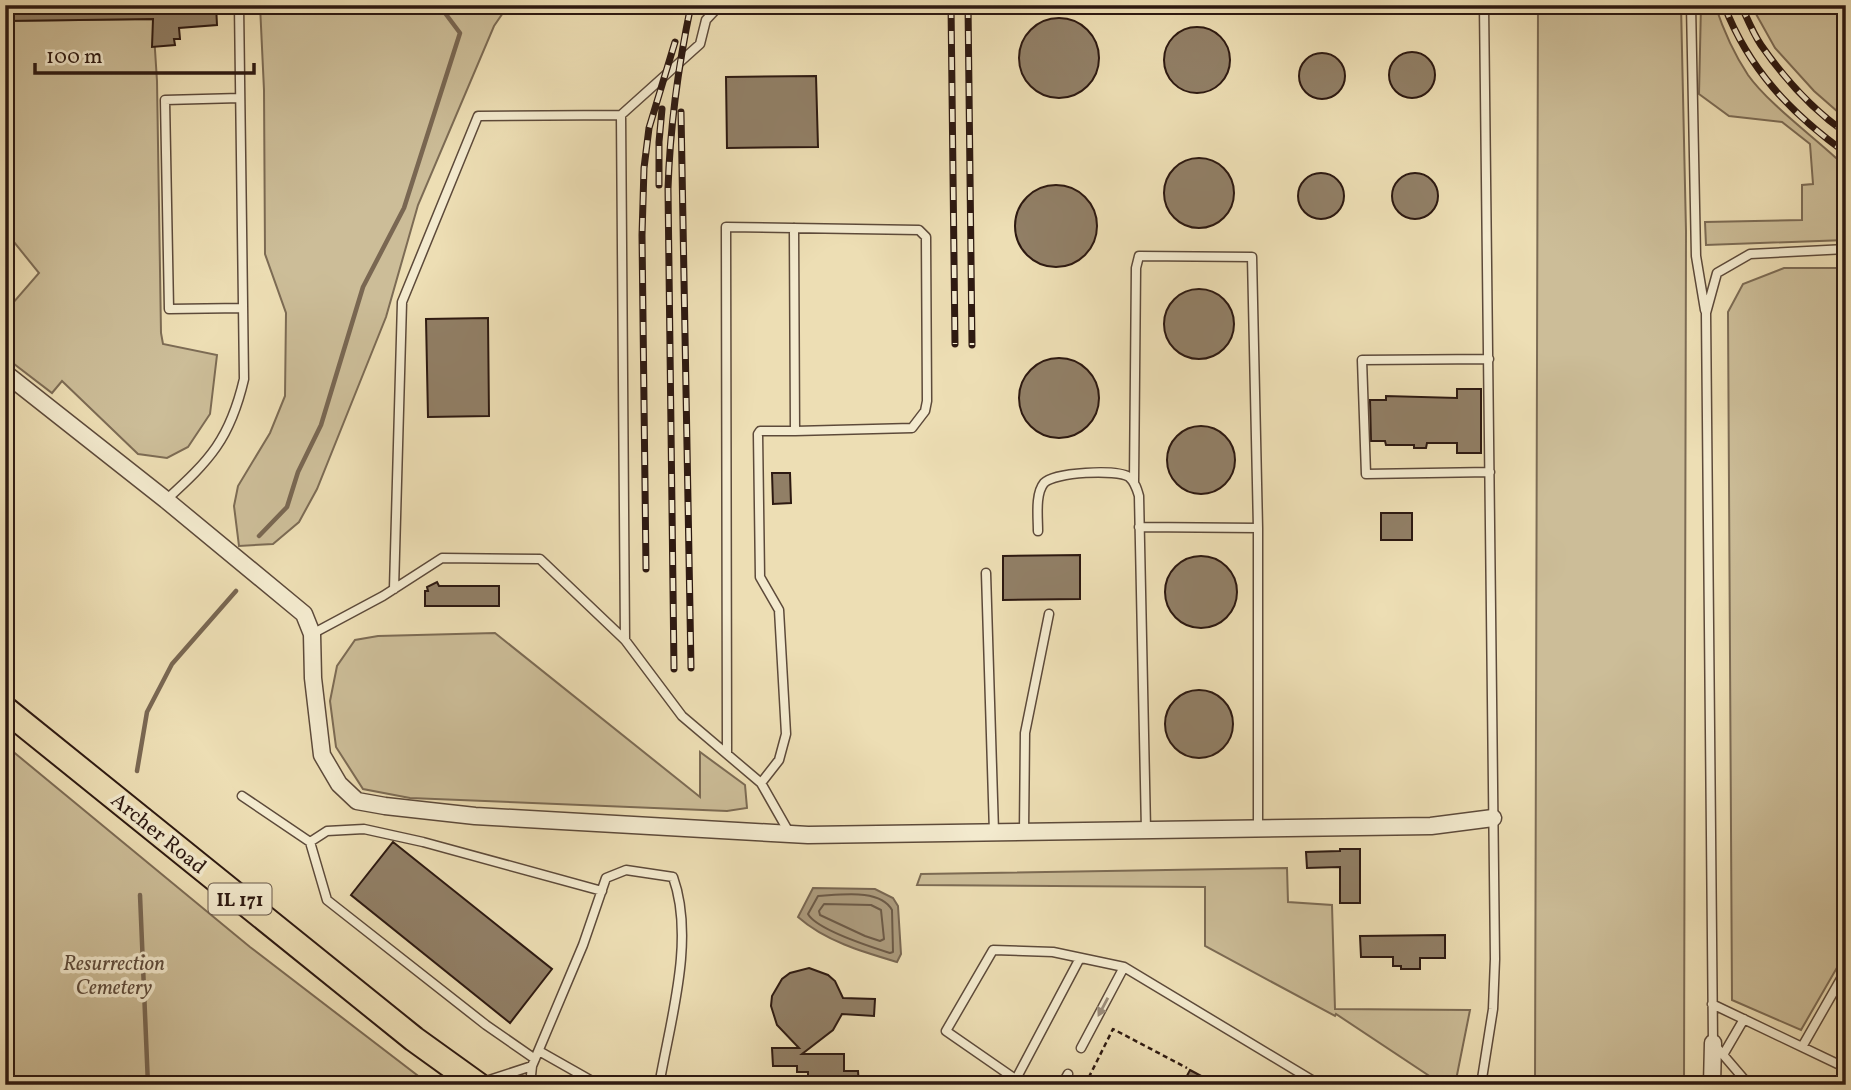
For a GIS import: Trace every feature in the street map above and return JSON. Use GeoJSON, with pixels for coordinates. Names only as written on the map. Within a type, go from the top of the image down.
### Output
{"type":"FeatureCollection","features":[{"type":"Feature","properties":{"kind":"main road","name":"Archer Road"},"geometry":{"type":"LineString","coordinates":[[5,709],[414,1039],[478,1084]]}},
{"type":"Feature","properties":{"kind":"street"},"geometry":{"type":"LineString","coordinates":[[5,373],[166,500],[304,614],[312,634],[313,678],[322,755],[339,784],[357,801],[475,816],[790,834],[1431,826],[1493,817]]}},
{"type":"Feature","properties":{"kind":"street"},"geometry":{"type":"LineString","coordinates":[[1712,1085],[1718,1049]]}},
{"type":"Feature","properties":{"kind":"lane"},"geometry":{"type":"LineString","coordinates":[[166,500],[200,469],[224,437],[238,404],[244,379],[239,5]]}},
{"type":"Feature","properties":{"kind":"lane"},"geometry":{"type":"LineString","coordinates":[[394,589],[402,302],[478,116],[621,115],[701,44],[706,20],[720,5]]}},
{"type":"Feature","properties":{"kind":"lane"},"geometry":{"type":"LineString","coordinates":[[1480,1085],[1493,1009],[1495,959],[1484,5]]}},
{"type":"Feature","properties":{"kind":"lane"},"geometry":{"type":"LineString","coordinates":[[1691,5],[1696,256],[1706,313],[1712,1004],[1718,1049],[1749,1085]]}},
{"type":"Feature","properties":{"kind":"lane"},"geometry":{"type":"LineString","coordinates":[[240,98],[165,100],[169,309],[243,307]]}},
{"type":"Feature","properties":{"kind":"lane"},"geometry":{"type":"LineString","coordinates":[[621,115],[625,640]]}},
{"type":"Feature","properties":{"kind":"lane"},"geometry":{"type":"LineString","coordinates":[[727,754],[726,227],[919,230],[926,237],[927,387],[925,411],[912,428],[760,431],[758,435],[760,577],[779,610],[786,734],[779,760],[761,783]]}},
{"type":"Feature","properties":{"kind":"lane"},"geometry":{"type":"LineString","coordinates":[[794,228],[795,431]]}},
{"type":"Feature","properties":{"kind":"lane"},"geometry":{"type":"LineString","coordinates":[[1706,313],[1717,273],[1750,254],[1846,249]]}},
{"type":"Feature","properties":{"kind":"lane"},"geometry":{"type":"LineString","coordinates":[[1146,830],[1139,496],[1134,482],[1136,268],[1139,256],[1252,257],[1258,527],[1258,829]]}},
{"type":"Feature","properties":{"kind":"lane"},"geometry":{"type":"LineString","coordinates":[[1489,359],[1362,360],[1366,474],[1490,472]]}},
{"type":"Feature","properties":{"kind":"lane"},"geometry":{"type":"LineString","coordinates":[[1038,531],[1038,500],[1042,485],[1048,479],[1065,475],[1116,473],[1134,482]]}},
{"type":"Feature","properties":{"kind":"lane"},"geometry":{"type":"LineString","coordinates":[[1139,527],[1258,527]]}},
{"type":"Feature","properties":{"kind":"lane"},"geometry":{"type":"LineString","coordinates":[[312,634],[394,589],[442,558],[540,559],[625,640],[682,716],[761,783],[790,834]]}},
{"type":"Feature","properties":{"kind":"lane"},"geometry":{"type":"LineString","coordinates":[[986,573],[994,832]]}},
{"type":"Feature","properties":{"kind":"lane"},"geometry":{"type":"LineString","coordinates":[[1024,832],[1026,733],[1049,614]]}},
{"type":"Feature","properties":{"kind":"lane"},"geometry":{"type":"LineString","coordinates":[[242,796],[310,842],[327,900],[486,1025],[535,1058],[599,1085]]}},
{"type":"Feature","properties":{"kind":"lane"},"geometry":{"type":"LineString","coordinates":[[310,842],[327,831],[364,829],[423,842],[602,891]]}},
{"type":"Feature","properties":{"kind":"lane"},"geometry":{"type":"LineString","coordinates":[[530,1085],[535,1058],[583,946],[606,878],[626,870],[673,877],[680,896],[681,963],[660,1080],[656,1085]]}},
{"type":"Feature","properties":{"kind":"lane"},"geometry":{"type":"LineString","coordinates":[[1024,1085],[946,1031],[993,950],[1053,952],[1124,967],[1320,1085]]}},
{"type":"Feature","properties":{"kind":"lane"},"geometry":{"type":"LineString","coordinates":[[1016,1079],[1080,958]]}},
{"type":"Feature","properties":{"kind":"lane"},"geometry":{"type":"LineString","coordinates":[[1081,1048],[1124,967]]}},
{"type":"Feature","properties":{"kind":"lane"},"geometry":{"type":"LineString","coordinates":[[1802,1047],[1846,970]]}},
{"type":"Feature","properties":{"kind":"lane"},"geometry":{"type":"LineString","coordinates":[[1712,1004],[1846,1068]]}},
{"type":"Feature","properties":{"kind":"lane"},"geometry":{"type":"LineString","coordinates":[[1718,1049],[1744,1019]]}},
{"type":"Feature","properties":{"kind":"lane"},"geometry":{"type":"LineString","coordinates":[[478,1084],[535,1058]]}},
{"type":"Feature","properties":{"kind":"lane"},"geometry":{"type":"LineString","coordinates":[[1062,1085],[1068,1073]]}},
{"type":"Feature","properties":{"kind":"path"},"geometry":{"type":"LineString","coordinates":[[1085,1085],[1113,1029],[1187,1068]]}},
{"type":"Feature","properties":{"kind":"green space"},"geometry":{"type":"Polygon","coordinates":[[[260,5],[578,5],[505,10],[494,26],[418,205],[386,317],[317,489],[299,522],[273,544],[239,546],[234,506],[238,486],[270,433],[285,396],[286,313],[265,254],[264,90],[260,5]]]}},
{"type":"Feature","properties":{"kind":"green space"},"geometry":{"type":"Polygon","coordinates":[[[1538,5],[1681,5],[1686,231],[1684,1085],[1535,1085],[1538,5]]]}},
{"type":"Feature","properties":{"kind":"green space"},"geometry":{"type":"Polygon","coordinates":[[[1701,5],[1715,5],[1734,50],[1756,85],[1777,107],[1836,158],[1846,163],[1846,240],[1706,245],[1705,222],[1802,220],[1802,185],[1813,184],[1810,144],[1782,122],[1729,116],[1699,94],[1701,5]]]}},
{"type":"Feature","properties":{"kind":"green space"},"geometry":{"type":"Polygon","coordinates":[[[1751,5],[1846,5],[1846,119],[1814,91],[1775,48],[1751,5]]]}},
{"type":"Feature","properties":{"kind":"green space"},"geometry":{"type":"Polygon","coordinates":[[[153,19],[163,344],[217,355],[210,414],[188,447],[167,458],[138,454],[62,381],[52,393],[5,357],[5,312],[39,273],[5,231],[5,21],[153,19]]]}},
{"type":"Feature","properties":{"kind":"green space"},"geometry":{"type":"Polygon","coordinates":[[[1784,268],[1846,268],[1846,952],[1801,1030],[1732,1000],[1728,312],[1743,284],[1784,268]]]}},
{"type":"Feature","properties":{"kind":"green space"},"geometry":{"type":"Polygon","coordinates":[[[495,633],[700,797],[700,752],[745,785],[747,808],[727,811],[410,798],[363,789],[336,747],[330,701],[337,666],[355,640],[378,636],[495,633]]]}},
{"type":"Feature","properties":{"kind":"green space","name":"Resurrection Cemetery"},"geometry":{"type":"Polygon","coordinates":[[[5,745],[250,947],[430,1085],[5,1085],[5,745]]]}},
{"type":"Feature","properties":{"kind":"green space"},"geometry":{"type":"Polygon","coordinates":[[[1287,868],[1288,902],[1332,905],[1335,1009],[1470,1010],[1455,1085],[1443,1085],[1336,1014],[1335,1016],[1205,946],[1205,887],[917,885],[921,874],[1287,868]]]}},
{"type":"Feature","properties":{"kind":"water"},"geometry":{"type":"Polygon","coordinates":[[[813,888],[875,889],[893,898],[898,906],[901,954],[897,962],[832,939],[798,917],[813,888]]]}},
{"type":"Feature","properties":{"kind":"building"},"geometry":{"type":"Polygon","coordinates":[[[5,5],[216,5],[217,25],[179,28],[180,39],[174,39],[175,45],[152,47],[153,19],[5,21],[5,5]]]}},
{"type":"Feature","properties":{"kind":"building"},"geometry":{"type":"Polygon","coordinates":[[[1051,18],[1067,18],[1081,25],[1092,36],[1099,50],[1096,73],[1081,91],[1067,98],[1051,98],[1037,91],[1026,80],[1019,66],[1019,50],[1026,36],[1037,25],[1051,18]]]}},
{"type":"Feature","properties":{"kind":"building"},"geometry":{"type":"Polygon","coordinates":[[[1197,27],[1210,30],[1220,37],[1227,47],[1230,60],[1227,73],[1220,83],[1210,90],[1197,93],[1184,90],[1174,83],[1167,73],[1164,60],[1167,47],[1174,37],[1184,30],[1197,27]]]}},
{"type":"Feature","properties":{"kind":"building"},"geometry":{"type":"Polygon","coordinates":[[[1412,52],[1428,59],[1435,75],[1428,91],[1412,98],[1396,91],[1389,75],[1396,59],[1412,52]]]}},
{"type":"Feature","properties":{"kind":"building"},"geometry":{"type":"Polygon","coordinates":[[[1322,53],[1338,60],[1345,76],[1338,92],[1322,99],[1306,92],[1299,76],[1306,60],[1322,53]]]}},
{"type":"Feature","properties":{"kind":"building"},"geometry":{"type":"Polygon","coordinates":[[[816,76],[818,147],[727,148],[726,77],[816,76]]]}},
{"type":"Feature","properties":{"kind":"building"},"geometry":{"type":"Polygon","coordinates":[[[1199,158],[1224,168],[1234,193],[1224,218],[1199,228],[1174,218],[1164,193],[1174,168],[1199,158]]]}},
{"type":"Feature","properties":{"kind":"building"},"geometry":{"type":"Polygon","coordinates":[[[1321,173],[1337,180],[1344,196],[1337,212],[1321,219],[1305,212],[1298,196],[1305,180],[1321,173]]]}},
{"type":"Feature","properties":{"kind":"building"},"geometry":{"type":"Polygon","coordinates":[[[1415,173],[1431,180],[1438,196],[1431,212],[1415,219],[1399,212],[1392,196],[1399,180],[1415,173]]]}},
{"type":"Feature","properties":{"kind":"building"},"geometry":{"type":"Polygon","coordinates":[[[1056,185],[1072,188],[1085,197],[1094,210],[1097,226],[1094,242],[1085,255],[1072,264],[1056,267],[1040,264],[1027,255],[1018,242],[1015,226],[1018,210],[1027,197],[1040,188],[1056,185]]]}},
{"type":"Feature","properties":{"kind":"building"},"geometry":{"type":"Polygon","coordinates":[[[1199,289],[1224,299],[1234,324],[1224,349],[1199,359],[1174,349],[1164,324],[1174,299],[1199,289]]]}},
{"type":"Feature","properties":{"kind":"building"},"geometry":{"type":"Polygon","coordinates":[[[488,318],[489,416],[428,417],[426,319],[488,318]]]}},
{"type":"Feature","properties":{"kind":"building"},"geometry":{"type":"Polygon","coordinates":[[[1059,358],[1074,361],[1087,370],[1096,383],[1099,398],[1096,413],[1087,426],[1074,435],[1059,438],[1044,435],[1031,426],[1022,413],[1019,398],[1022,383],[1031,370],[1044,361],[1059,358]]]}},
{"type":"Feature","properties":{"kind":"building"},"geometry":{"type":"Polygon","coordinates":[[[1457,389],[1481,389],[1481,453],[1457,453],[1457,443],[1427,443],[1426,448],[1414,448],[1414,445],[1386,445],[1385,441],[1371,441],[1370,400],[1386,400],[1386,396],[1457,398],[1457,389]]]}},
{"type":"Feature","properties":{"kind":"building"},"geometry":{"type":"Polygon","coordinates":[[[1201,426],[1214,429],[1225,436],[1232,447],[1235,460],[1232,473],[1225,484],[1214,491],[1201,494],[1188,491],[1177,484],[1170,473],[1167,460],[1170,447],[1177,436],[1188,429],[1201,426]]]}},
{"type":"Feature","properties":{"kind":"building"},"geometry":{"type":"Polygon","coordinates":[[[772,473],[790,473],[791,503],[773,504],[772,473]]]}},
{"type":"Feature","properties":{"kind":"building"},"geometry":{"type":"Polygon","coordinates":[[[1381,513],[1412,513],[1412,540],[1381,540],[1381,513]]]}},
{"type":"Feature","properties":{"kind":"building"},"geometry":{"type":"Polygon","coordinates":[[[1080,555],[1080,599],[1003,600],[1003,556],[1080,555]]]}},
{"type":"Feature","properties":{"kind":"building"},"geometry":{"type":"Polygon","coordinates":[[[1194,556],[1208,556],[1227,566],[1237,585],[1237,599],[1227,618],[1208,628],[1194,628],[1175,618],[1165,599],[1165,585],[1175,566],[1194,556]]]}},
{"type":"Feature","properties":{"kind":"building"},"geometry":{"type":"Polygon","coordinates":[[[437,582],[439,586],[499,586],[499,606],[425,606],[427,587],[437,582]]]}},
{"type":"Feature","properties":{"kind":"building"},"geometry":{"type":"Polygon","coordinates":[[[1199,690],[1212,693],[1223,700],[1230,711],[1233,724],[1230,737],[1223,748],[1212,755],[1199,758],[1186,755],[1175,748],[1168,737],[1165,724],[1168,711],[1175,700],[1186,693],[1199,690]]]}},
{"type":"Feature","properties":{"kind":"building"},"geometry":{"type":"Polygon","coordinates":[[[393,842],[552,969],[510,1023],[351,895],[393,842]]]}},
{"type":"Feature","properties":{"kind":"building"},"geometry":{"type":"Polygon","coordinates":[[[1360,849],[1360,903],[1340,903],[1340,867],[1307,868],[1306,852],[1360,849]]]}},
{"type":"Feature","properties":{"kind":"building"},"geometry":{"type":"Polygon","coordinates":[[[1445,935],[1445,958],[1420,958],[1420,969],[1393,966],[1393,957],[1361,957],[1360,936],[1445,935]]]}},
{"type":"Feature","properties":{"kind":"building"},"geometry":{"type":"Polygon","coordinates":[[[809,968],[828,975],[835,981],[843,998],[875,999],[874,1016],[842,1014],[833,1030],[802,1054],[844,1054],[844,1071],[858,1071],[859,1085],[808,1085],[808,1072],[797,1072],[797,1066],[773,1066],[772,1048],[799,1048],[777,1025],[771,1006],[772,996],[782,979],[790,973],[809,968]]]}},
{"type":"Feature","properties":{"kind":"building"},"geometry":{"type":"Polygon","coordinates":[[[1190,1070],[1218,1085],[1182,1085],[1190,1070]]]}},
{"type":"Feature","properties":{"kind":"waterway"},"geometry":{"type":"LineString","coordinates":[[259,536],[287,507],[298,472],[321,425],[363,287],[404,208],[460,33],[439,5]]}},
{"type":"Feature","properties":{"kind":"waterway"},"geometry":{"type":"LineString","coordinates":[[137,771],[147,712],[172,664],[236,591]]}},
{"type":"Feature","properties":{"kind":"waterway"},"geometry":{"type":"LineString","coordinates":[[140,895],[148,1085]]}},
{"type":"Feature","properties":{"kind":"railway"},"geometry":{"type":"LineString","coordinates":[[674,669],[668,189],[675,97],[691,5]]}},
{"type":"Feature","properties":{"kind":"railway"},"geometry":{"type":"LineString","coordinates":[[951,5],[955,344]]}},
{"type":"Feature","properties":{"kind":"railway"},"geometry":{"type":"LineString","coordinates":[[968,5],[972,345]]}},
{"type":"Feature","properties":{"kind":"railway"},"geometry":{"type":"LineString","coordinates":[[1724,5],[1759,70],[1790,106],[1846,153]]}},
{"type":"Feature","properties":{"kind":"railway"},"geometry":{"type":"LineString","coordinates":[[1741,5],[1758,40],[1779,69],[1811,104],[1846,133]]}},
{"type":"Feature","properties":{"kind":"railway"},"geometry":{"type":"LineString","coordinates":[[646,569],[642,235],[644,168],[649,128],[675,42]]}},
{"type":"Feature","properties":{"kind":"railway"},"geometry":{"type":"LineString","coordinates":[[659,185],[662,109]]}},
{"type":"Feature","properties":{"kind":"railway"},"geometry":{"type":"LineString","coordinates":[[681,112],[691,668]]}}]}
